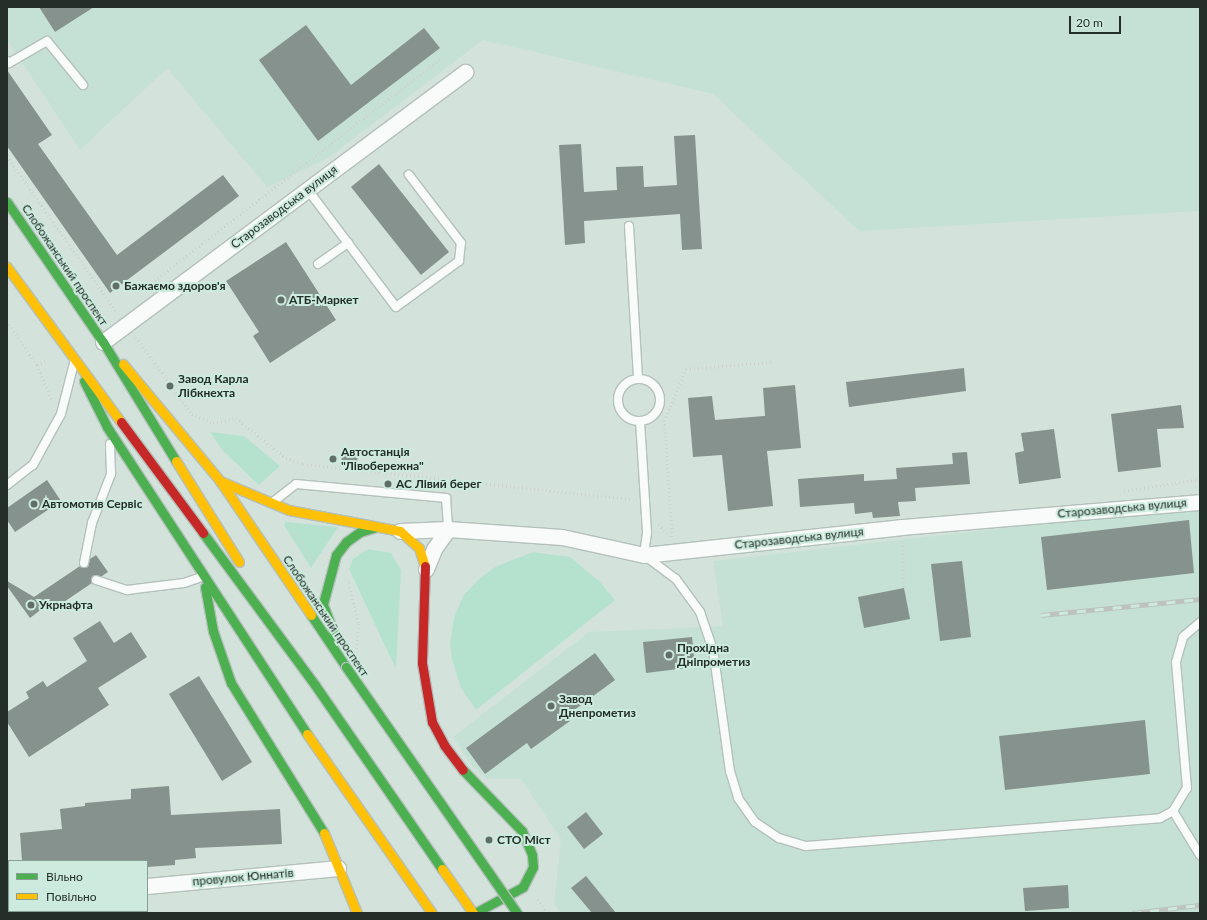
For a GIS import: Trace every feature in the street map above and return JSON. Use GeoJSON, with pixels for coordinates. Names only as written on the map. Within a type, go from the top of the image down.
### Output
{"type":"FeatureCollection","features":[{"type":"Feature","properties":{"kind":"main road","name":"Слобожанський проспект"},"geometry":{"type":"LineString","coordinates":[[7,202],[103,342],[315,685]]}},
{"type":"Feature","properties":{"kind":"main road","name":"Слобожанський проспект"},"geometry":{"type":"LineString","coordinates":[[7,267],[74,362],[315,685],[474,913]]}},
{"type":"Feature","properties":{"kind":"main road","name":"Слобожанський проспект"},"geometry":{"type":"LineString","coordinates":[[103,342],[151,394],[220,481],[346,667],[517,913]]}},
{"type":"Feature","properties":{"kind":"main road","name":"Слобожанський проспект"},"geometry":{"type":"LineString","coordinates":[[74,362],[107,427],[288,707],[432,913]]}},
{"type":"Feature","properties":{"kind":"main road"},"geometry":{"type":"LineString","coordinates":[[220,481],[271,504],[400,531],[419,548],[424,556],[426,572],[422,663],[432,722],[444,745],[465,772],[522,831],[532,855],[532,867],[523,887],[474,913]]}},
{"type":"Feature","properties":{"kind":"main road"},"geometry":{"type":"LineString","coordinates":[[346,667],[324,604],[330,570],[346,542],[360,532],[376,527]]}},
{"type":"Feature","properties":{"kind":"main road"},"geometry":{"type":"LineString","coordinates":[[203,576],[213,631],[232,683],[326,836],[358,913]]}},
{"type":"Feature","properties":{"kind":"main road"},"geometry":{"type":"LineString","coordinates":[[249,662],[262,666]]}},
{"type":"Feature","properties":{"kind":"main road"},"geometry":{"type":"LineString","coordinates":[[232,683],[238,668]]}},
{"type":"Feature","properties":{"kind":"street","name":"Старозаводська вулиця"},"geometry":{"type":"LineString","coordinates":[[103,342],[465,72]]}},
{"type":"Feature","properties":{"kind":"street","name":"Старозаводська вулиця"},"geometry":{"type":"LineString","coordinates":[[400,531],[448,529],[562,537],[644,555],[902,527],[1200,502]]}},
{"type":"Feature","properties":{"kind":"street"},"geometry":{"type":"LineString","coordinates":[[426,572],[434,548],[448,529]]}},
{"type":"Feature","properties":{"kind":"street","name":"провулок Юннатів"},"geometry":{"type":"LineString","coordinates":[[148,886],[338,868]]}},
{"type":"Feature","properties":{"kind":"lane"},"geometry":{"type":"LineString","coordinates":[[7,60],[9,63],[47,41],[82,85]]}},
{"type":"Feature","properties":{"kind":"lane"},"geometry":{"type":"LineString","coordinates":[[308,190],[396,307],[459,261],[461,243],[408,175]]}},
{"type":"Feature","properties":{"kind":"lane"},"geometry":{"type":"LineString","coordinates":[[629,226],[638,379]]}},
{"type":"Feature","properties":{"kind":"lane"},"geometry":{"type":"LineString","coordinates":[[318,264],[348,243]]}},
{"type":"Feature","properties":{"kind":"lane"},"geometry":{"type":"LineString","coordinates":[[7,485],[33,465],[61,414],[74,362]]}},
{"type":"Feature","properties":{"kind":"lane"},"geometry":{"type":"LineString","coordinates":[[638,379],[652,383],[660,395],[658,410],[654,416],[640,421],[626,417],[619,405],[620,391],[625,385],[638,379]]}},
{"type":"Feature","properties":{"kind":"lane"},"geometry":{"type":"LineString","coordinates":[[640,421],[647,533],[644,555],[676,579],[700,612],[713,649],[730,770],[738,798],[755,822],[779,838],[806,846],[1147,820],[1173,811],[1182,801],[1188,775],[1176,662],[1177,649],[1183,637],[1200,622]]}},
{"type":"Feature","properties":{"kind":"lane"},"geometry":{"type":"LineString","coordinates":[[84,563],[92,523],[111,474],[112,458],[107,427]]}},
{"type":"Feature","properties":{"kind":"lane"},"geometry":{"type":"LineString","coordinates":[[271,504],[296,484],[446,498],[448,529]]}},
{"type":"Feature","properties":{"kind":"lane"},"geometry":{"type":"LineString","coordinates":[[96,580],[127,590],[142,589],[203,576]]}},
{"type":"Feature","properties":{"kind":"lane"},"geometry":{"type":"LineString","coordinates":[[1173,811],[1200,855]]}},
{"type":"Feature","properties":{"kind":"path"},"geometry":{"type":"LineString","coordinates":[[143,290],[440,58]]}},
{"type":"Feature","properties":{"kind":"path"},"geometry":{"type":"LineString","coordinates":[[7,156],[118,309],[113,313]]}},
{"type":"Feature","properties":{"kind":"path"},"geometry":{"type":"LineString","coordinates":[[7,321],[37,365],[51,400],[61,414]]}},
{"type":"Feature","properties":{"kind":"path"},"geometry":{"type":"LineString","coordinates":[[37,365],[47,360]]}},
{"type":"Feature","properties":{"kind":"path"},"geometry":{"type":"LineString","coordinates":[[672,538],[664,421],[686,368],[771,362]]}},
{"type":"Feature","properties":{"kind":"path"},"geometry":{"type":"LineString","coordinates":[[902,527],[904,588]]}},
{"type":"Feature","properties":{"kind":"path"},"geometry":{"type":"LineString","coordinates":[[538,899],[547,913]]}},
{"type":"Feature","properties":{"kind":"shaded area"},"geometry":{"type":"Polygon","coordinates":[[[7,7],[1200,7],[1200,211],[859,231],[713,94],[483,40],[328,158],[267,187],[167,68],[80,150],[7,40],[7,7]]]}},
{"type":"Feature","properties":{"kind":"shaded area"},"geometry":{"type":"Polygon","coordinates":[[[210,432],[244,436],[280,466],[259,485],[223,451],[210,432]]]}},
{"type":"Feature","properties":{"kind":"shaded area"},"geometry":{"type":"Polygon","coordinates":[[[1200,506],[1200,913],[561,913],[554,904],[561,839],[521,779],[487,779],[473,767],[453,737],[589,632],[723,626],[713,561],[1200,506]]]}},
{"type":"Feature","properties":{"kind":"shaded area"},"geometry":{"type":"Polygon","coordinates":[[[286,522],[338,527],[311,568],[284,525],[286,522]]]}},
{"type":"Feature","properties":{"kind":"shaded area"},"geometry":{"type":"Polygon","coordinates":[[[368,549],[391,553],[401,570],[396,669],[349,569],[353,559],[368,549]]]}},
{"type":"Feature","properties":{"kind":"shaded area"},"geometry":{"type":"Polygon","coordinates":[[[533,552],[570,557],[599,581],[615,600],[476,710],[461,688],[452,659],[450,644],[454,618],[463,596],[478,580],[495,567],[533,552]]]}},
{"type":"Feature","properties":{"kind":"building"},"geometry":{"type":"Polygon","coordinates":[[[39,7],[94,7],[55,32],[39,7]]]}},
{"type":"Feature","properties":{"kind":"building"},"geometry":{"type":"Polygon","coordinates":[[[306,25],[351,85],[424,28],[440,48],[318,141],[259,60],[306,25]]]}},
{"type":"Feature","properties":{"kind":"building"},"geometry":{"type":"Polygon","coordinates":[[[7,70],[52,135],[38,144],[117,255],[223,175],[239,196],[110,293],[7,146],[7,70]]]}},
{"type":"Feature","properties":{"kind":"building"},"geometry":{"type":"Polygon","coordinates":[[[695,135],[702,249],[682,250],[680,214],[584,221],[585,243],[565,245],[559,145],[581,144],[584,192],[617,190],[616,167],[643,166],[644,187],[677,185],[674,136],[695,135]]]}},
{"type":"Feature","properties":{"kind":"building"},"geometry":{"type":"Polygon","coordinates":[[[379,164],[449,252],[421,275],[351,187],[379,164]]]}},
{"type":"Feature","properties":{"kind":"building","name":"АТБ-Маркет"},"geometry":{"type":"Polygon","coordinates":[[[286,242],[336,320],[270,363],[253,336],[259,332],[226,281],[286,242]]]}},
{"type":"Feature","properties":{"kind":"building"},"geometry":{"type":"Polygon","coordinates":[[[964,368],[966,391],[849,407],[846,382],[964,368]]]}},
{"type":"Feature","properties":{"kind":"building"},"geometry":{"type":"Polygon","coordinates":[[[795,385],[801,448],[767,451],[773,506],[728,511],[722,455],[693,457],[688,398],[712,396],[715,420],[765,416],[763,388],[795,385]]]}},
{"type":"Feature","properties":{"kind":"building"},"geometry":{"type":"Polygon","coordinates":[[[1181,405],[1184,428],[1157,429],[1161,467],[1118,472],[1111,414],[1181,405]]]}},
{"type":"Feature","properties":{"kind":"building"},"geometry":{"type":"Polygon","coordinates":[[[1054,429],[1061,478],[1019,484],[1015,453],[1024,451],[1021,433],[1054,429]]]}},
{"type":"Feature","properties":{"kind":"building"},"geometry":{"type":"Polygon","coordinates":[[[343,448],[358,450],[357,466],[341,464],[343,448]]]}},
{"type":"Feature","properties":{"kind":"building"},"geometry":{"type":"Polygon","coordinates":[[[967,452],[970,484],[915,488],[916,501],[898,502],[900,516],[873,518],[872,512],[855,514],[854,503],[800,507],[798,479],[864,474],[864,481],[897,479],[896,468],[953,464],[952,453],[967,452]]]}},
{"type":"Feature","properties":{"kind":"building","name":"Автомотив Сервіс"},"geometry":{"type":"Polygon","coordinates":[[[47,480],[61,501],[15,532],[7,520],[7,508],[47,480]]]}},
{"type":"Feature","properties":{"kind":"building"},"geometry":{"type":"Polygon","coordinates":[[[1189,520],[1194,573],[1047,590],[1041,537],[1189,520]]]}},
{"type":"Feature","properties":{"kind":"building"},"geometry":{"type":"Polygon","coordinates":[[[96,555],[108,572],[102,576],[93,576],[92,583],[52,610],[43,608],[30,618],[7,586],[7,581],[34,597],[80,566],[88,567],[90,559],[96,555]]]}},
{"type":"Feature","properties":{"kind":"building"},"geometry":{"type":"Polygon","coordinates":[[[962,561],[971,637],[940,641],[931,564],[962,561]]]}},
{"type":"Feature","properties":{"kind":"building"},"geometry":{"type":"Polygon","coordinates":[[[904,588],[910,619],[864,628],[858,597],[904,588]]]}},
{"type":"Feature","properties":{"kind":"building"},"geometry":{"type":"Polygon","coordinates":[[[100,621],[114,643],[131,632],[147,657],[98,688],[109,705],[29,757],[7,722],[7,712],[29,698],[26,692],[43,681],[47,687],[87,661],[73,638],[100,621]]]}},
{"type":"Feature","properties":{"kind":"building","name":"Прохідна Дніпрометиз"},"geometry":{"type":"Polygon","coordinates":[[[692,637],[695,667],[646,673],[643,642],[692,637]]]}},
{"type":"Feature","properties":{"kind":"building","name":"Завод Днепрометиз"},"geometry":{"type":"Polygon","coordinates":[[[595,653],[615,680],[566,716],[570,721],[531,749],[527,743],[485,774],[466,748],[595,653]]]}},
{"type":"Feature","properties":{"kind":"building"},"geometry":{"type":"Polygon","coordinates":[[[199,676],[252,762],[222,781],[169,694],[199,676]]]}},
{"type":"Feature","properties":{"kind":"building"},"geometry":{"type":"Polygon","coordinates":[[[1145,720],[1150,774],[1005,790],[999,736],[1145,720]]]}},
{"type":"Feature","properties":{"kind":"building"},"geometry":{"type":"Polygon","coordinates":[[[169,786],[171,815],[280,809],[282,844],[195,848],[196,858],[175,860],[175,865],[148,867],[148,860],[22,860],[20,833],[62,829],[60,809],[85,806],[85,803],[131,799],[131,789],[169,786]]]}},
{"type":"Feature","properties":{"kind":"building"},"geometry":{"type":"Polygon","coordinates":[[[586,812],[603,834],[584,849],[567,827],[586,812]]]}},
{"type":"Feature","properties":{"kind":"building"},"geometry":{"type":"Polygon","coordinates":[[[586,876],[616,913],[592,913],[571,888],[586,876]]]}},
{"type":"Feature","properties":{"kind":"building"},"geometry":{"type":"Polygon","coordinates":[[[1068,885],[1069,908],[1025,911],[1023,888],[1068,885]]]}},
{"type":"Feature","properties":{"kind":"railway"},"geometry":{"type":"LineString","coordinates":[[1041,615],[1200,599]]}},
{"type":"Feature","properties":{"kind":"railway"},"geometry":{"type":"LineString","coordinates":[[1132,913],[1200,905]]}},
{"type":"Feature","properties":{"kind":"traffic: fast"},"geometry":{"type":"LineString","coordinates":[[7,202],[103,342],[176,461]]}},
{"type":"Feature","properties":{"kind":"traffic: fast"},"geometry":{"type":"LineString","coordinates":[[84,381],[107,427],[307,734]]}},
{"type":"Feature","properties":{"kind":"traffic: fast"},"geometry":{"type":"LineString","coordinates":[[335,636],[323,604],[336,555],[346,542],[360,532],[376,527]]}},
{"type":"Feature","properties":{"kind":"traffic: fast"},"geometry":{"type":"LineString","coordinates":[[203,533],[315,685],[442,869]]}},
{"type":"Feature","properties":{"kind":"traffic: fast"},"geometry":{"type":"LineString","coordinates":[[205,587],[213,631],[231,683],[324,833]]}},
{"type":"Feature","properties":{"kind":"traffic: fast"},"geometry":{"type":"LineString","coordinates":[[311,615],[346,667]]}},
{"type":"Feature","properties":{"kind":"traffic: fast"},"geometry":{"type":"LineString","coordinates":[[346,667],[517,913]]}},
{"type":"Feature","properties":{"kind":"traffic: fast"},"geometry":{"type":"LineString","coordinates":[[463,770],[522,831],[532,855],[533,867],[523,887],[475,913]]}},
{"type":"Feature","properties":{"kind":"traffic: slow"},"geometry":{"type":"LineString","coordinates":[[7,267],[121,422]]}},
{"type":"Feature","properties":{"kind":"traffic: slow"},"geometry":{"type":"LineString","coordinates":[[123,364],[220,481],[311,615]]}},
{"type":"Feature","properties":{"kind":"traffic: slow"},"geometry":{"type":"LineString","coordinates":[[176,461],[239,562]]}},
{"type":"Feature","properties":{"kind":"traffic: slow"},"geometry":{"type":"LineString","coordinates":[[220,481],[289,510],[400,531],[419,548],[425,566]]}},
{"type":"Feature","properties":{"kind":"traffic: slow"},"geometry":{"type":"LineString","coordinates":[[307,734],[432,913]]}},
{"type":"Feature","properties":{"kind":"traffic: slow"},"geometry":{"type":"LineString","coordinates":[[324,833],[357,913]]}},
{"type":"Feature","properties":{"kind":"traffic: slow"},"geometry":{"type":"LineString","coordinates":[[442,869],[473,913]]}},
{"type":"Feature","properties":{"kind":"traffic: jam"},"geometry":{"type":"LineString","coordinates":[[121,422],[203,533]]}},
{"type":"Feature","properties":{"kind":"traffic: jam"},"geometry":{"type":"LineString","coordinates":[[425,566],[422,663],[432,722],[444,745],[463,770]]}},
{"type":"Feature","properties":{"kind":"place","name":"Бажаємо здоров'я"},"geometry":{"type":"Point","coordinates":[116,286]}},
{"type":"Feature","properties":{"kind":"place","name":"АТБ-Маркет"},"geometry":{"type":"Point","coordinates":[281,300]}},
{"type":"Feature","properties":{"kind":"place","name":"Завод Карла Лібкнехта"},"geometry":{"type":"Point","coordinates":[170,386]}},
{"type":"Feature","properties":{"kind":"place","name":"Автостанція \"Лівобережна\""},"geometry":{"type":"Point","coordinates":[333,459]}},
{"type":"Feature","properties":{"kind":"place","name":"АС Лівий берег"},"geometry":{"type":"Point","coordinates":[388,484]}},
{"type":"Feature","properties":{"kind":"place","name":"Автомотив Сервіс"},"geometry":{"type":"Point","coordinates":[34,504]}},
{"type":"Feature","properties":{"kind":"place","name":"Укрнафта"},"geometry":{"type":"Point","coordinates":[31,605]}},
{"type":"Feature","properties":{"kind":"place","name":"Прохідна Дніпрометиз"},"geometry":{"type":"Point","coordinates":[669,655]}},
{"type":"Feature","properties":{"kind":"place","name":"Завод Днепрометиз"},"geometry":{"type":"Point","coordinates":[551,706]}},
{"type":"Feature","properties":{"kind":"place","name":"СТО Міст"},"geometry":{"type":"Point","coordinates":[489,840]}}]}
